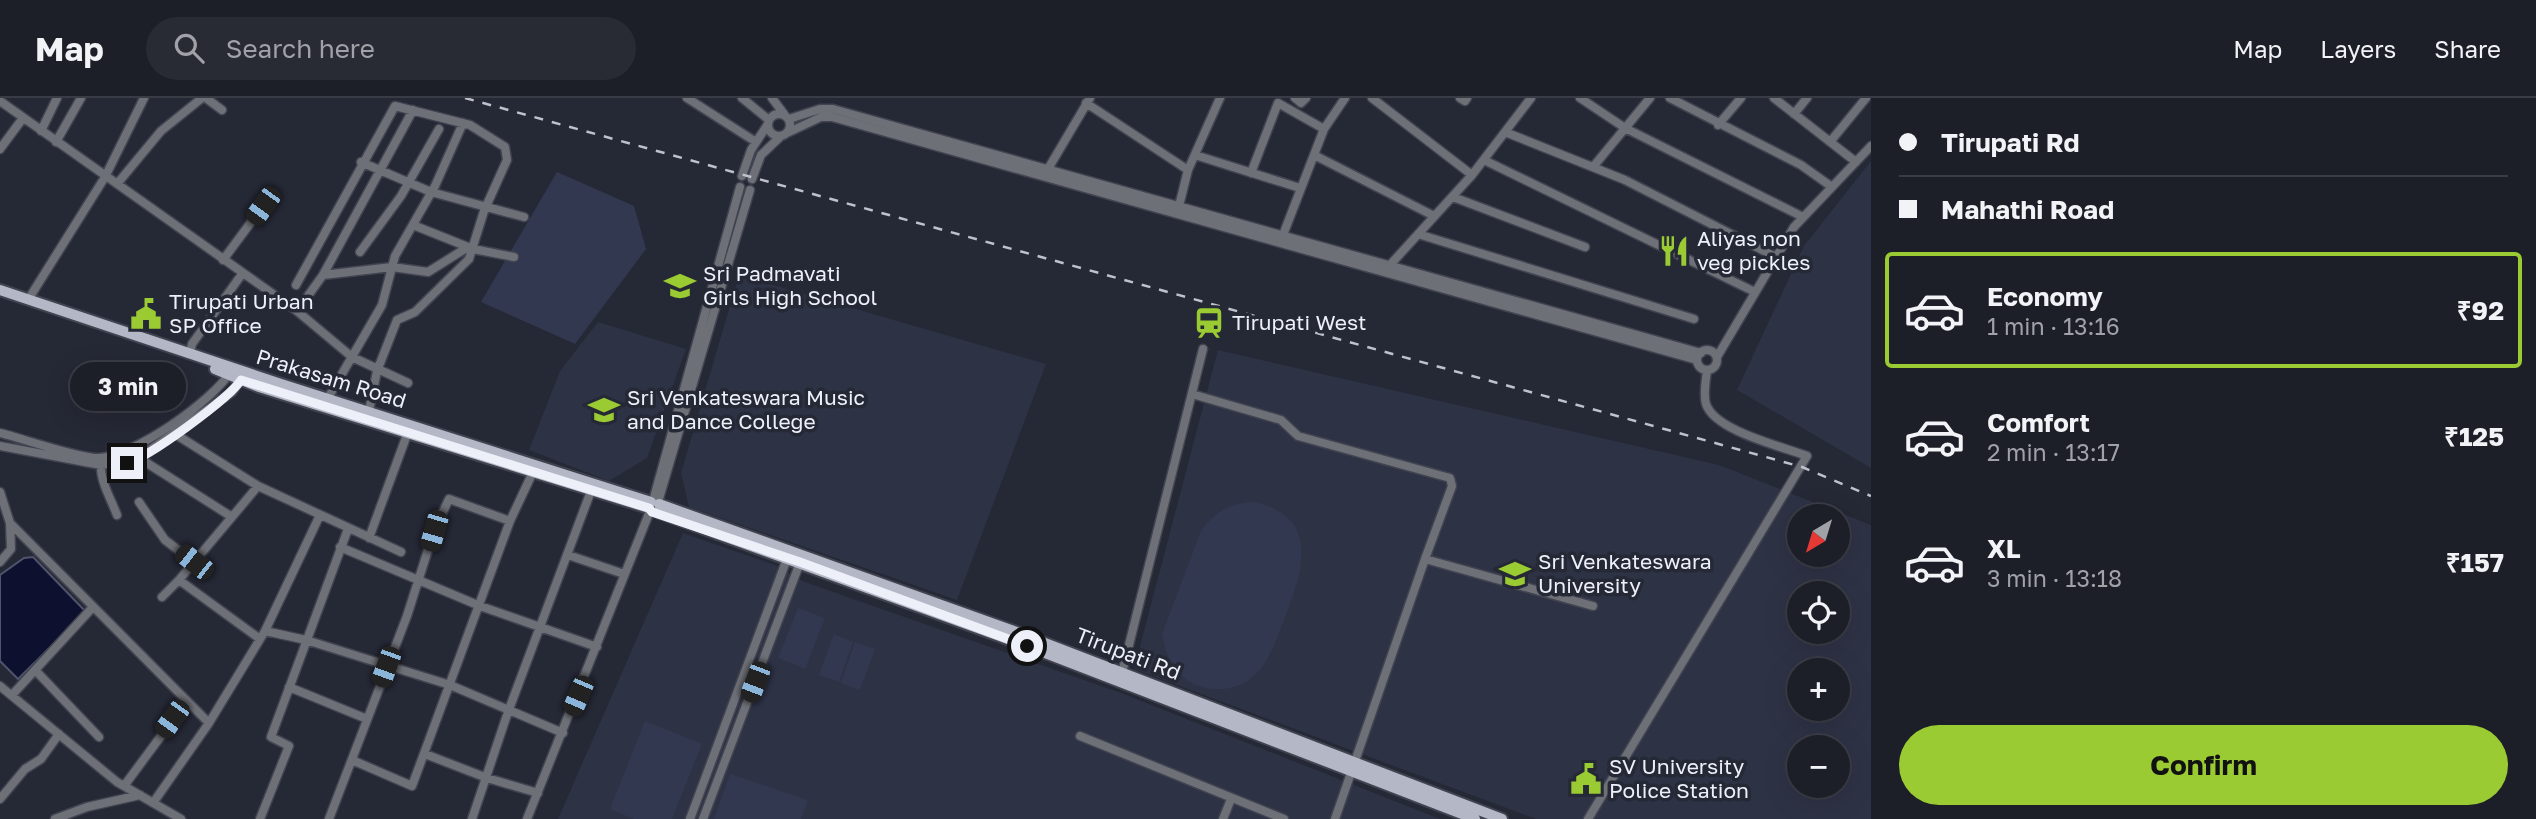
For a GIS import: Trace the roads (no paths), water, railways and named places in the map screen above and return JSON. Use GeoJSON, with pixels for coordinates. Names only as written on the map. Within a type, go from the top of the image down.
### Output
{"type":"FeatureCollection","features":[{"type":"Feature","properties":{"kind":"main road","name":"Prakasam Road"},"geometry":{"type":"LineString","coordinates":[[0,290],[190,353],[231,372]]}},
{"type":"Feature","properties":{"kind":"main road","name":"Prakasam Road"},"geometry":{"type":"LineString","coordinates":[[0,296],[591,491],[654,506]]}},
{"type":"Feature","properties":{"kind":"main road","name":"Prakasam Road"},"geometry":{"type":"LineString","coordinates":[[243,376],[328,398],[654,506]]}},
{"type":"Feature","properties":{"kind":"main road","name":"Tirupati Rd"},"geometry":{"type":"LineString","coordinates":[[654,506],[674,508],[1355,768],[1502,819]]}},
{"type":"Feature","properties":{"kind":"main road","name":"Tirupati Rd"},"geometry":{"type":"LineString","coordinates":[[654,506],[789,553]]}},
{"type":"Feature","properties":{"kind":"main road","name":"Tirupati Rd"},"geometry":{"type":"LineString","coordinates":[[1029,642],[1122,673],[1475,819]]}},
{"type":"Feature","properties":{"kind":"street"},"geometry":{"type":"LineString","coordinates":[[41,131],[57,98]]}},
{"type":"Feature","properties":{"kind":"street"},"geometry":{"type":"LineString","coordinates":[[56,142],[79,98]]}},
{"type":"Feature","properties":{"kind":"street"},"geometry":{"type":"LineString","coordinates":[[28,300],[105,177],[144,98]]}},
{"type":"Feature","properties":{"kind":"street"},"geometry":{"type":"LineString","coordinates":[[117,184],[161,131],[204,98],[222,110]]}},
{"type":"Feature","properties":{"kind":"street"},"geometry":{"type":"LineString","coordinates":[[687,98],[756,142]]}},
{"type":"Feature","properties":{"kind":"street"},"geometry":{"type":"LineString","coordinates":[[742,98],[768,122],[772,133],[784,134]]}},
{"type":"Feature","properties":{"kind":"street"},"geometry":{"type":"LineString","coordinates":[[774,98],[786,117],[784,134]]}},
{"type":"Feature","properties":{"kind":"street"},"geometry":{"type":"LineString","coordinates":[[1179,206],[1188,170],[1220,98]]}},
{"type":"Feature","properties":{"kind":"street"},"geometry":{"type":"LineString","coordinates":[[1295,98],[1301,103],[1306,98]]}},
{"type":"Feature","properties":{"kind":"street"},"geometry":{"type":"LineString","coordinates":[[1283,235],[1324,129],[1345,98]]}},
{"type":"Feature","properties":{"kind":"street"},"geometry":{"type":"LineString","coordinates":[[1372,98],[1472,175]]}},
{"type":"Feature","properties":{"kind":"street"},"geometry":{"type":"LineString","coordinates":[[1460,98],[1465,101],[1467,98]]}},
{"type":"Feature","properties":{"kind":"street"},"geometry":{"type":"LineString","coordinates":[[1390,265],[1472,175],[1531,98]]}},
{"type":"Feature","properties":{"kind":"street"},"geometry":{"type":"LineString","coordinates":[[1580,98],[1625,128],[1803,217]]}},
{"type":"Feature","properties":{"kind":"street"},"geometry":{"type":"LineString","coordinates":[[1593,167],[1650,98]]}},
{"type":"Feature","properties":{"kind":"street"},"geometry":{"type":"LineString","coordinates":[[1671,98],[1718,125],[1801,165],[1832,187]]}},
{"type":"Feature","properties":{"kind":"street"},"geometry":{"type":"LineString","coordinates":[[1718,125],[1741,98]]}},
{"type":"Feature","properties":{"kind":"street"},"geometry":{"type":"LineString","coordinates":[[1774,98],[1856,162]]}},
{"type":"Feature","properties":{"kind":"street"},"geometry":{"type":"LineString","coordinates":[[1794,114],[1807,98]]}},
{"type":"Feature","properties":{"kind":"street"},"geometry":{"type":"LineString","coordinates":[[1830,142],[1866,98]]}},
{"type":"Feature","properties":{"kind":"street"},"geometry":{"type":"LineString","coordinates":[[1048,169],[1088,100],[1188,170]]}},
{"type":"Feature","properties":{"kind":"street"},"geometry":{"type":"LineString","coordinates":[[0,101],[297,311],[352,357],[377,371],[408,383]]}},
{"type":"Feature","properties":{"kind":"street"},"geometry":{"type":"LineString","coordinates":[[1251,173],[1278,103],[1324,129]]}},
{"type":"Feature","properties":{"kind":"street"},"geometry":{"type":"LineString","coordinates":[[296,285],[393,107],[463,123],[498,141],[508,152],[467,262],[415,312],[397,320],[377,371],[369,411]]}},
{"type":"Feature","properties":{"kind":"street"},"geometry":{"type":"LineString","coordinates":[[742,176],[756,142],[774,115],[786,117],[820,109],[833,109],[1390,265],[1699,356]]}},
{"type":"Feature","properties":{"kind":"street"},"geometry":{"type":"LineString","coordinates":[[297,311],[323,275],[413,110]]}},
{"type":"Feature","properties":{"kind":"street"},"geometry":{"type":"LineString","coordinates":[[752,179],[761,155],[784,134],[821,117],[832,117],[1699,356],[1708,351],[1717,357]]}},
{"type":"Feature","properties":{"kind":"street"},"geometry":{"type":"LineString","coordinates":[[0,149],[23,118]]}},
{"type":"Feature","properties":{"kind":"street"},"geometry":{"type":"LineString","coordinates":[[328,398],[382,305],[392,267],[463,123]]}},
{"type":"Feature","properties":{"kind":"street"},"geometry":{"type":"LineString","coordinates":[[360,252],[408,183],[439,129]]}},
{"type":"Feature","properties":{"kind":"street"},"geometry":{"type":"LineString","coordinates":[[1505,132],[1573,162],[1593,167],[1776,257]]}},
{"type":"Feature","properties":{"kind":"street"},"geometry":{"type":"LineString","coordinates":[[1707,370],[1716,365],[1717,357],[1755,292],[1803,217],[1871,146]]}},
{"type":"Feature","properties":{"kind":"street"},"geometry":{"type":"LineString","coordinates":[[1195,155],[1300,188]]}},
{"type":"Feature","properties":{"kind":"street"},"geometry":{"type":"LineString","coordinates":[[1314,155],[1434,216]]}},
{"type":"Feature","properties":{"kind":"street"},"geometry":{"type":"LineString","coordinates":[[1484,160],[1755,292]]}},
{"type":"Feature","properties":{"kind":"street"},"geometry":{"type":"LineString","coordinates":[[361,162],[431,192],[524,218]]}},
{"type":"Feature","properties":{"kind":"street"},"geometry":{"type":"LineString","coordinates":[[654,506],[740,187]]}},
{"type":"Feature","properties":{"kind":"street"},"geometry":{"type":"LineString","coordinates":[[527,819],[624,574],[663,489],[750,190]]}},
{"type":"Feature","properties":{"kind":"street"},"geometry":{"type":"LineString","coordinates":[[1453,197],[1585,247]]}},
{"type":"Feature","properties":{"kind":"street"},"geometry":{"type":"LineString","coordinates":[[223,260],[263,206]]}},
{"type":"Feature","properties":{"kind":"street"},"geometry":{"type":"LineString","coordinates":[[413,225],[471,248],[514,257]]}},
{"type":"Feature","properties":{"kind":"street"},"geometry":{"type":"LineString","coordinates":[[1418,234],[1695,319]]}},
{"type":"Feature","properties":{"kind":"street"},"geometry":{"type":"LineString","coordinates":[[323,275],[392,267],[428,272],[471,248]]}},
{"type":"Feature","properties":{"kind":"street"},"geometry":{"type":"LineString","coordinates":[[190,353],[192,344],[242,274]]}},
{"type":"Feature","properties":{"kind":"street"},"geometry":{"type":"LineString","coordinates":[[1122,673],[1203,349]]}},
{"type":"Feature","properties":{"kind":"street"},"geometry":{"type":"LineString","coordinates":[[1699,356],[1700,367],[1707,370]]}},
{"type":"Feature","properties":{"kind":"street"},"geometry":{"type":"LineString","coordinates":[[1588,819],[1807,456],[1725,425],[1712,416],[1705,402],[1707,370]]}},
{"type":"Feature","properties":{"kind":"street"},"geometry":{"type":"LineString","coordinates":[[0,433],[97,458],[127,451],[165,429],[231,372]]}},
{"type":"Feature","properties":{"kind":"street"},"geometry":{"type":"LineString","coordinates":[[0,446],[101,466],[139,458],[232,392],[243,376]]}},
{"type":"Feature","properties":{"kind":"street"},"geometry":{"type":"LineString","coordinates":[[1192,394],[1281,420],[1298,436],[1450,478],[1452,486],[1335,819]]}},
{"type":"Feature","properties":{"kind":"street"},"geometry":{"type":"LineString","coordinates":[[369,538],[408,432]]}},
{"type":"Feature","properties":{"kind":"street"},"geometry":{"type":"LineString","coordinates":[[175,434],[258,486],[401,552]]}},
{"type":"Feature","properties":{"kind":"street"},"geometry":{"type":"LineString","coordinates":[[139,458],[232,517]]}},
{"type":"Feature","properties":{"kind":"street"},"geometry":{"type":"LineString","coordinates":[[101,466],[100,478],[108,488],[117,515]]}},
{"type":"Feature","properties":{"kind":"street"},"geometry":{"type":"LineString","coordinates":[[352,760],[412,786],[510,521],[533,472]]}},
{"type":"Feature","properties":{"kind":"street"},"geometry":{"type":"LineString","coordinates":[[162,597],[258,486]]}},
{"type":"Feature","properties":{"kind":"street"},"geometry":{"type":"LineString","coordinates":[[663,489],[674,508]]}},
{"type":"Feature","properties":{"kind":"street"},"geometry":{"type":"LineString","coordinates":[[472,819],[508,712],[591,491]]}},
{"type":"Feature","properties":{"kind":"street"},"geometry":{"type":"LineString","coordinates":[[0,492],[10,523],[11,549],[0,562]]}},
{"type":"Feature","properties":{"kind":"street"},"geometry":{"type":"LineString","coordinates":[[329,819],[420,580],[434,531],[449,499],[510,521]]}},
{"type":"Feature","properties":{"kind":"street"},"geometry":{"type":"LineString","coordinates":[[139,502],[165,540],[194,562]]}},
{"type":"Feature","properties":{"kind":"street"},"geometry":{"type":"LineString","coordinates":[[153,803],[209,723],[262,635],[320,515]]}},
{"type":"Feature","properties":{"kind":"street"},"geometry":{"type":"LineString","coordinates":[[10,523],[209,723]]}},
{"type":"Feature","properties":{"kind":"street"},"geometry":{"type":"LineString","coordinates":[[260,819],[289,746],[271,737],[348,529]]}},
{"type":"Feature","properties":{"kind":"street"},"geometry":{"type":"LineString","coordinates":[[340,547],[480,606],[597,647]]}},
{"type":"Feature","properties":{"kind":"street"},"geometry":{"type":"LineString","coordinates":[[690,819],[789,553]]}},
{"type":"Feature","properties":{"kind":"street"},"geometry":{"type":"LineString","coordinates":[[568,555],[624,574]]}},
{"type":"Feature","properties":{"kind":"street"},"geometry":{"type":"LineString","coordinates":[[703,819],[802,558]]}},
{"type":"Feature","properties":{"kind":"street"},"geometry":{"type":"LineString","coordinates":[[1425,559],[1593,606]]}},
{"type":"Feature","properties":{"kind":"street"},"geometry":{"type":"LineString","coordinates":[[179,580],[262,635],[306,640],[450,685],[508,712],[563,733]]}},
{"type":"Feature","properties":{"kind":"street"},"geometry":{"type":"LineString","coordinates":[[93,607],[36,671],[4,691],[124,786],[181,819]]}},
{"type":"Feature","properties":{"kind":"street"},"geometry":{"type":"LineString","coordinates":[[36,671],[99,737]]}},
{"type":"Feature","properties":{"kind":"street"},"geometry":{"type":"LineString","coordinates":[[289,687],[367,719]]}},
{"type":"Feature","properties":{"kind":"street"},"geometry":{"type":"LineString","coordinates":[[124,786],[187,701]]}},
{"type":"Feature","properties":{"kind":"street"},"geometry":{"type":"LineString","coordinates":[[0,799],[25,769],[41,759],[59,734]]}},
{"type":"Feature","properties":{"kind":"street"},"geometry":{"type":"LineString","coordinates":[[1080,736],[1284,819]]}},
{"type":"Feature","properties":{"kind":"street"},"geometry":{"type":"LineString","coordinates":[[425,754],[487,778],[538,793]]}},
{"type":"Feature","properties":{"kind":"street"},"geometry":{"type":"LineString","coordinates":[[55,819],[87,807],[139,795]]}},
{"type":"Feature","properties":{"kind":"street"},"geometry":{"type":"LineString","coordinates":[[1223,819],[1231,799]]}},
{"type":"Feature","properties":{"kind":"railway"},"geometry":{"type":"LineString","coordinates":[[465,98],[1802,467],[1871,496]]}},
{"type":"Feature","properties":{"kind":"place","name":"Aliyas non veg pickles"},"geometry":{"type":"Point","coordinates":[1674,251]}},
{"type":"Feature","properties":{"kind":"place","name":"Sri Padmavati Girls High School"},"geometry":{"type":"Point","coordinates":[680,286]}},
{"type":"Feature","properties":{"kind":"place","name":"Tirupati Urban SP Office"},"geometry":{"type":"Point","coordinates":[146,314]}},
{"type":"Feature","properties":{"kind":"place","name":"Tirupati West"},"geometry":{"type":"Point","coordinates":[1209,323]}},
{"type":"Feature","properties":{"kind":"place","name":"Sri Venkateswara Music and Dance College"},"geometry":{"type":"Point","coordinates":[604,410]}},
{"type":"Feature","properties":{"kind":"place","name":"Sri Venkateswara University"},"geometry":{"type":"Point","coordinates":[1515,574]}},
{"type":"Feature","properties":{"kind":"place","name":"SV University Police Station"},"geometry":{"type":"Point","coordinates":[1586,779]}}]}
